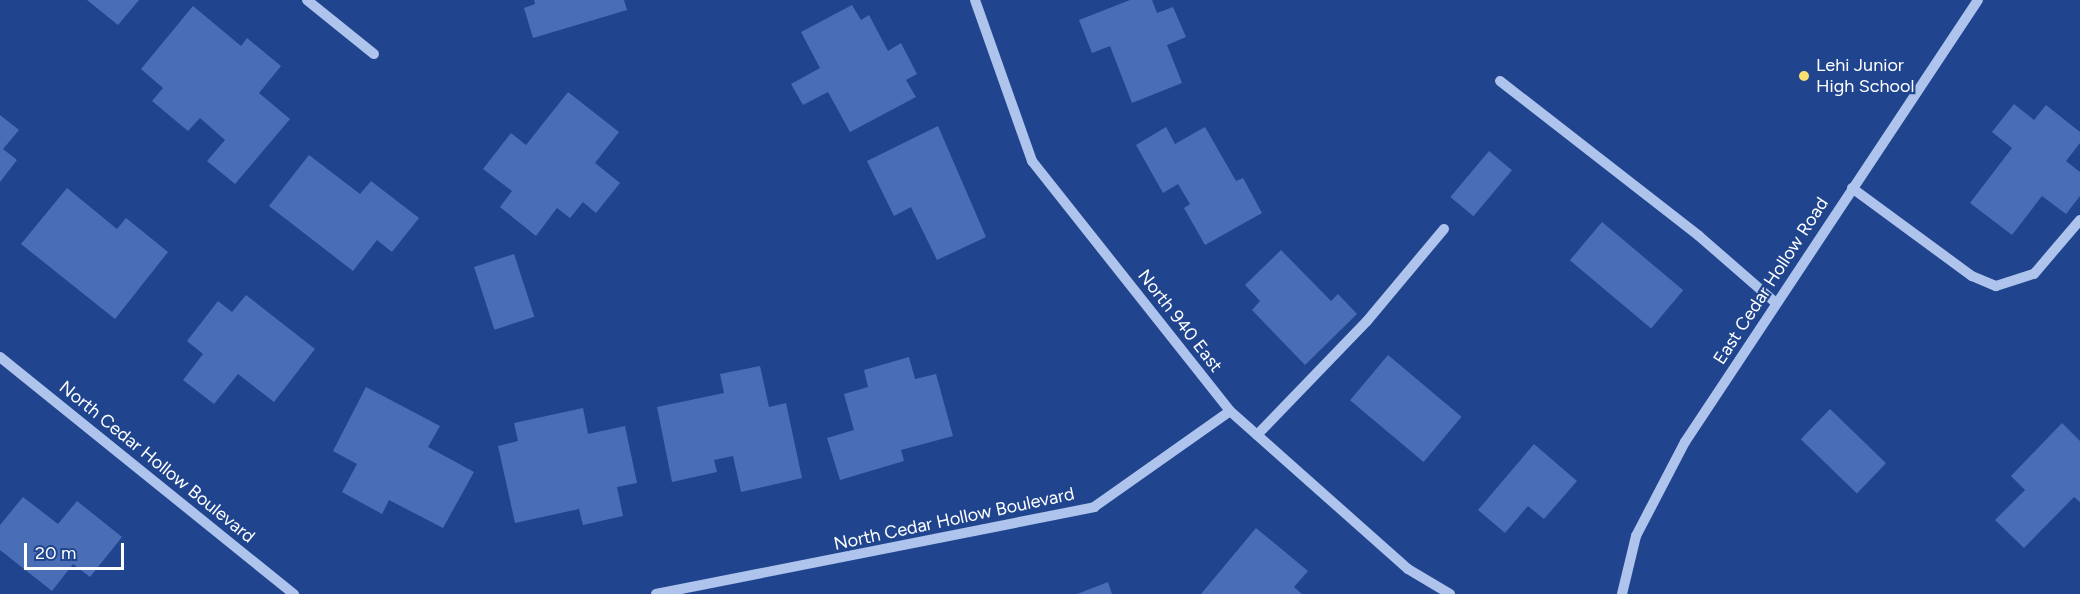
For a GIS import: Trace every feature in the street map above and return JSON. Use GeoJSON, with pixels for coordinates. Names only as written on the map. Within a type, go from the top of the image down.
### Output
{"type":"FeatureCollection","features":[{"type":"Feature","properties":{"kind":"street"},"geometry":{"type":"LineString","coordinates":[[307,0],[374,54]]}},
{"type":"Feature","properties":{"kind":"street","name":"North 940 East"},"geometry":{"type":"LineString","coordinates":[[975,0],[1032,161],[1230,411],[1408,569],[1450,594]]}},
{"type":"Feature","properties":{"kind":"street","name":"East Cedar Hollow Road"},"geometry":{"type":"LineString","coordinates":[[1622,594],[1636,536],[1647,511],[1685,442],[1978,0]]}},
{"type":"Feature","properties":{"kind":"street"},"geometry":{"type":"LineString","coordinates":[[1500,81],[1699,236],[1776,303]]}},
{"type":"Feature","properties":{"kind":"street"},"geometry":{"type":"LineString","coordinates":[[1852,188],[1984,284],[1996,286],[2034,274],[2080,220]]}},
{"type":"Feature","properties":{"kind":"street"},"geometry":{"type":"LineString","coordinates":[[1257,435],[1367,321],[1444,229]]}},
{"type":"Feature","properties":{"kind":"street","name":"North Cedar Hollow Boulevard"},"geometry":{"type":"LineString","coordinates":[[0,357],[294,594]]}},
{"type":"Feature","properties":{"kind":"street","name":"North Cedar Hollow Boulevard"},"geometry":{"type":"LineString","coordinates":[[656,594],[1094,507],[1230,411]]}},
{"type":"Feature","properties":{"kind":"building"},"geometry":{"type":"Polygon","coordinates":[[[87,0],[139,0],[118,25],[87,0]]]}},
{"type":"Feature","properties":{"kind":"building"},"geometry":{"type":"Polygon","coordinates":[[[534,0],[624,0],[627,10],[533,38],[524,8],[535,4],[534,0]]]}},
{"type":"Feature","properties":{"kind":"building"},"geometry":{"type":"Polygon","coordinates":[[[1130,0],[1152,0],[1157,13],[1173,7],[1186,37],[1167,45],[1182,83],[1132,103],[1110,46],[1092,53],[1079,20],[1130,0]]]}},
{"type":"Feature","properties":{"kind":"building"},"geometry":{"type":"Polygon","coordinates":[[[852,5],[861,20],[869,15],[888,51],[901,43],[917,74],[906,80],[916,97],[850,132],[828,92],[803,105],[791,84],[820,68],[801,32],[852,5]]]}},
{"type":"Feature","properties":{"kind":"building"},"geometry":{"type":"Polygon","coordinates":[[[193,6],[241,46],[247,38],[281,66],[259,93],[290,119],[235,184],[207,161],[225,140],[200,118],[188,131],[152,101],[163,88],[141,69],[193,6]]]}},
{"type":"Feature","properties":{"kind":"building"},"geometry":{"type":"Polygon","coordinates":[[[568,92],[619,132],[595,163],[620,183],[596,213],[583,202],[570,218],[557,208],[536,236],[500,207],[512,191],[483,169],[511,133],[526,145],[568,92]]]}},
{"type":"Feature","properties":{"kind":"building"},"geometry":{"type":"Polygon","coordinates":[[[2014,104],[2034,120],[2046,105],[2080,132],[2080,143],[2066,161],[2080,172],[2080,196],[2066,214],[2042,196],[2012,235],[1970,203],[2012,148],[1992,132],[2014,104]]]}},
{"type":"Feature","properties":{"kind":"building"},"geometry":{"type":"Polygon","coordinates":[[[0,115],[19,130],[3,149],[17,160],[0,182],[0,115]]]}},
{"type":"Feature","properties":{"kind":"building"},"geometry":{"type":"Polygon","coordinates":[[[938,126],[986,237],[937,260],[911,207],[894,216],[867,161],[938,126]]]}},
{"type":"Feature","properties":{"kind":"building"},"geometry":{"type":"Polygon","coordinates":[[[1166,127],[1175,144],[1205,127],[1236,181],[1243,178],[1262,213],[1205,245],[1184,208],[1190,204],[1178,184],[1163,193],[1136,145],[1166,127]]]}},
{"type":"Feature","properties":{"kind":"building"},"geometry":{"type":"Polygon","coordinates":[[[1489,151],[1512,170],[1473,216],[1450,197],[1489,151]]]}},
{"type":"Feature","properties":{"kind":"building"},"geometry":{"type":"Polygon","coordinates":[[[309,155],[360,194],[371,181],[419,218],[392,252],[377,240],[353,271],[269,206],[309,155]]]}},
{"type":"Feature","properties":{"kind":"building"},"geometry":{"type":"Polygon","coordinates":[[[67,188],[117,229],[126,218],[168,252],[115,319],[21,244],[67,188]]]}},
{"type":"Feature","properties":{"kind":"building"},"geometry":{"type":"Polygon","coordinates":[[[1602,222],[1683,290],[1651,328],[1570,260],[1602,222]]]}},
{"type":"Feature","properties":{"kind":"building"},"geometry":{"type":"Polygon","coordinates":[[[1281,250],[1331,301],[1338,294],[1357,314],[1305,365],[1252,310],[1260,301],[1245,285],[1281,250]]]}},
{"type":"Feature","properties":{"kind":"building"},"geometry":{"type":"Polygon","coordinates":[[[514,254],[534,317],[494,330],[474,267],[514,254]]]}},
{"type":"Feature","properties":{"kind":"building"},"geometry":{"type":"Polygon","coordinates":[[[246,295],[315,349],[274,402],[238,374],[214,404],[183,380],[203,354],[187,341],[218,301],[232,312],[246,295]]]}},
{"type":"Feature","properties":{"kind":"building"},"geometry":{"type":"Polygon","coordinates":[[[1388,355],[1462,417],[1424,462],[1350,400],[1388,355]]]}},
{"type":"Feature","properties":{"kind":"building"},"geometry":{"type":"Polygon","coordinates":[[[909,357],[915,379],[936,374],[953,436],[901,450],[904,461],[840,480],[827,438],[854,430],[844,394],[868,387],[864,370],[909,357]]]}},
{"type":"Feature","properties":{"kind":"building"},"geometry":{"type":"Polygon","coordinates":[[[760,366],[769,407],[786,403],[802,478],[741,492],[733,456],[714,460],[717,472],[672,482],[657,407],[724,393],[720,374],[760,366]]]}},
{"type":"Feature","properties":{"kind":"building"},"geometry":{"type":"Polygon","coordinates":[[[366,387],[440,426],[428,447],[474,472],[443,528],[389,500],[382,514],[342,492],[357,464],[333,451],[366,387]]]}},
{"type":"Feature","properties":{"kind":"building"},"geometry":{"type":"Polygon","coordinates":[[[583,408],[588,434],[625,426],[637,483],[617,487],[623,516],[583,525],[579,509],[515,523],[498,446],[518,441],[514,423],[583,408]]]}},
{"type":"Feature","properties":{"kind":"building"},"geometry":{"type":"Polygon","coordinates":[[[1830,409],[1886,463],[1857,493],[1801,439],[1830,409]]]}},
{"type":"Feature","properties":{"kind":"building"},"geometry":{"type":"Polygon","coordinates":[[[2062,423],[2080,441],[2080,502],[2074,497],[2024,548],[1995,520],[2025,490],[2011,476],[2062,423]]]}},
{"type":"Feature","properties":{"kind":"building"},"geometry":{"type":"Polygon","coordinates":[[[1534,444],[1577,481],[1544,519],[1528,506],[1505,533],[1478,510],[1534,444]]]}},
{"type":"Feature","properties":{"kind":"building"},"geometry":{"type":"Polygon","coordinates":[[[23,497],[58,524],[77,501],[122,537],[90,577],[73,564],[52,591],[0,550],[0,525],[23,497]]]}},
{"type":"Feature","properties":{"kind":"building"},"geometry":{"type":"Polygon","coordinates":[[[1256,528],[1308,571],[1294,587],[1302,594],[1201,594],[1256,528]]]}},
{"type":"Feature","properties":{"kind":"building"},"geometry":{"type":"Polygon","coordinates":[[[1108,582],[1112,594],[1077,594],[1108,582]]]}},
{"type":"Feature","properties":{"kind":"place","name":"Lehi Junior High School"},"geometry":{"type":"Point","coordinates":[1804,76]}}]}
